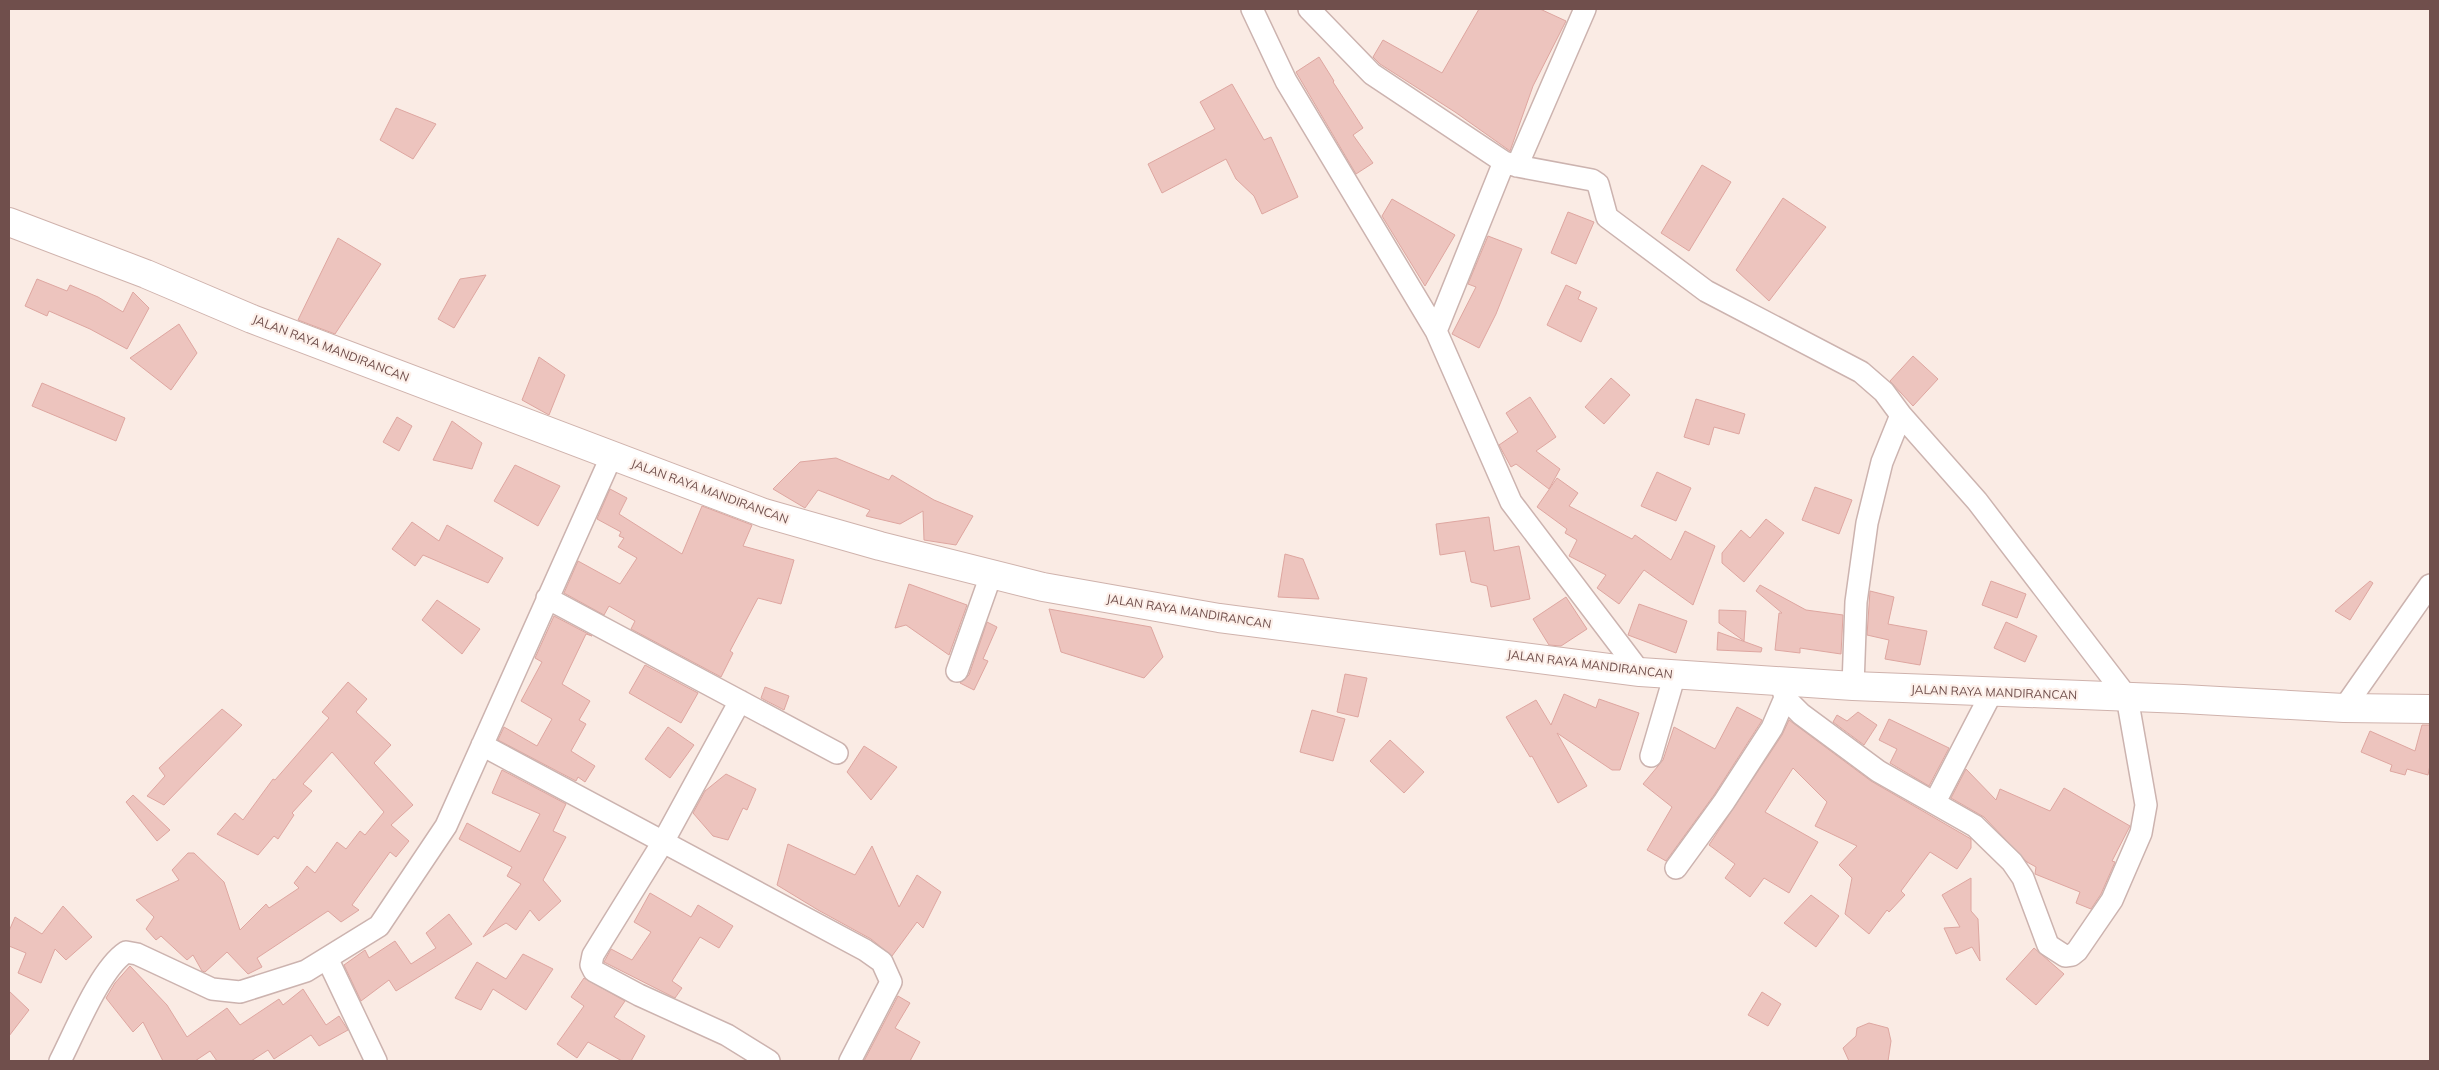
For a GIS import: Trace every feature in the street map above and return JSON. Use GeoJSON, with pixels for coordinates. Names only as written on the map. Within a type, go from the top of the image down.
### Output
{"type":"FeatureCollection","features":[{"type":"Feature","properties":{"kind":"street"},"geometry":{"type":"LineString","coordinates":[[1308,9],[1372,74],[1511,164],[1592,180],[1598,184],[1607,217],[1616,226],[1706,291],[1861,372],[1884,392],[1901,416],[1977,501],[2127,698],[2146,805],[2141,833],[2112,900],[2077,951],[2072,955],[2065,956],[2048,946],[2023,878],[2012,862],[1975,826],[1878,771],[1801,714],[1783,690]]}},
{"type":"Feature","properties":{"kind":"street"},"geometry":{"type":"LineString","coordinates":[[1436,331],[1511,164],[1585,9]]}},
{"type":"Feature","properties":{"kind":"street"},"geometry":{"type":"LineString","coordinates":[[1255,10],[1286,81],[1436,331],[1511,502],[1640,672]]}},
{"type":"Feature","properties":{"kind":"street","name":"JALAN RAYA MANDIRANCAN"},"geometry":{"type":"LineString","coordinates":[[9,222],[146,274],[252,318],[764,513],[1043,588],[1219,618],[1640,672],[1675,674],[1783,690],[1853,686],[2183,699],[2344,708],[2430,709]]}},
{"type":"Feature","properties":{"kind":"street"},"geometry":{"type":"LineString","coordinates":[[1853,686],[1856,602],[1867,523],[1882,462],[1901,416]]}},
{"type":"Feature","properties":{"kind":"street"},"geometry":{"type":"LineString","coordinates":[[60,1061],[104,976],[117,958],[126,952],[137,954],[212,989],[240,992],[306,972],[379,926],[446,826],[612,455]]}},
{"type":"Feature","properties":{"kind":"street"},"geometry":{"type":"LineString","coordinates":[[956,671],[991,575]]}},
{"type":"Feature","properties":{"kind":"street"},"geometry":{"type":"LineString","coordinates":[[2344,708],[2430,585]]}},
{"type":"Feature","properties":{"kind":"street"},"geometry":{"type":"LineString","coordinates":[[547,598],[837,753]]}},
{"type":"Feature","properties":{"kind":"street"},"geometry":{"type":"LineString","coordinates":[[1650,756],[1675,674]]}},
{"type":"Feature","properties":{"kind":"street"},"geometry":{"type":"LineString","coordinates":[[1676,868],[1689,853],[1772,728],[1783,690]]}},
{"type":"Feature","properties":{"kind":"street"},"geometry":{"type":"LineString","coordinates":[[1935,802],[1992,692]]}},
{"type":"Feature","properties":{"kind":"street"},"geometry":{"type":"LineString","coordinates":[[740,701],[664,842],[593,955],[590,965],[594,971],[639,995],[727,1035],[769,1061]]}},
{"type":"Feature","properties":{"kind":"street"},"geometry":{"type":"LineString","coordinates":[[482,745],[865,950],[882,962],[891,982],[850,1061]]}},
{"type":"Feature","properties":{"kind":"street"},"geometry":{"type":"LineString","coordinates":[[327,958],[376,1061]]}},
{"type":"Feature","properties":{"kind":"building"},"geometry":{"type":"Polygon","coordinates":[[[1479,9],[1540,9],[1566,21],[1533,86],[1510,151],[1455,112],[1380,64],[1373,57],[1383,40],[1442,73],[1479,9]]]}},
{"type":"Feature","properties":{"kind":"building"},"geometry":{"type":"Polygon","coordinates":[[[1319,57],[1363,128],[1353,135],[1373,163],[1356,174],[1296,72],[1319,57]]]}},
{"type":"Feature","properties":{"kind":"building"},"geometry":{"type":"Polygon","coordinates":[[[1232,84],[1264,140],[1271,137],[1298,197],[1262,214],[1254,196],[1236,179],[1226,159],[1162,193],[1148,164],[1215,129],[1200,102],[1232,84]]]}},
{"type":"Feature","properties":{"kind":"building"},"geometry":{"type":"Polygon","coordinates":[[[396,108],[436,124],[413,159],[380,140],[396,108]]]}},
{"type":"Feature","properties":{"kind":"building"},"geometry":{"type":"Polygon","coordinates":[[[1702,165],[1731,182],[1689,251],[1661,233],[1702,165]]]}},
{"type":"Feature","properties":{"kind":"building"},"geometry":{"type":"Polygon","coordinates":[[[1783,198],[1826,227],[1769,301],[1736,270],[1783,198]]]}},
{"type":"Feature","properties":{"kind":"building"},"geometry":{"type":"Polygon","coordinates":[[[1392,199],[1455,235],[1425,286],[1382,216],[1392,199]]]}},
{"type":"Feature","properties":{"kind":"building"},"geometry":{"type":"Polygon","coordinates":[[[1568,212],[1594,222],[1576,264],[1551,253],[1568,212]]]}},
{"type":"Feature","properties":{"kind":"building"},"geometry":{"type":"Polygon","coordinates":[[[1488,236],[1522,249],[1496,314],[1479,348],[1452,334],[1476,287],[1468,284],[1488,236]]]}},
{"type":"Feature","properties":{"kind":"building"},"geometry":{"type":"Polygon","coordinates":[[[338,238],[381,264],[335,334],[298,320],[338,238]]]}},
{"type":"Feature","properties":{"kind":"building"},"geometry":{"type":"Polygon","coordinates":[[[486,275],[454,328],[438,319],[460,279],[486,275]]]}},
{"type":"Feature","properties":{"kind":"building"},"geometry":{"type":"Polygon","coordinates":[[[37,279],[67,291],[70,285],[98,297],[123,312],[133,292],[149,308],[127,349],[90,329],[49,311],[47,316],[25,306],[37,279]]]}},
{"type":"Feature","properties":{"kind":"building"},"geometry":{"type":"Polygon","coordinates":[[[1566,285],[1581,292],[1578,299],[1597,308],[1581,342],[1547,325],[1566,285]]]}},
{"type":"Feature","properties":{"kind":"building"},"geometry":{"type":"Polygon","coordinates":[[[179,324],[197,353],[171,390],[130,358],[179,324]]]}},
{"type":"Feature","properties":{"kind":"building"},"geometry":{"type":"Polygon","coordinates":[[[1913,356],[1938,379],[1913,406],[1890,381],[1913,356]]]}},
{"type":"Feature","properties":{"kind":"building"},"geometry":{"type":"Polygon","coordinates":[[[539,357],[565,375],[549,415],[522,400],[539,357]]]}},
{"type":"Feature","properties":{"kind":"building"},"geometry":{"type":"Polygon","coordinates":[[[1611,378],[1630,395],[1604,424],[1585,407],[1611,378]]]}},
{"type":"Feature","properties":{"kind":"building"},"geometry":{"type":"Polygon","coordinates":[[[42,383],[125,418],[116,441],[32,406],[42,383]]]}},
{"type":"Feature","properties":{"kind":"building"},"geometry":{"type":"Polygon","coordinates":[[[1530,397],[1556,437],[1536,451],[1560,469],[1549,489],[1516,464],[1511,467],[1499,445],[1518,432],[1506,413],[1530,397]]]}},
{"type":"Feature","properties":{"kind":"building"},"geometry":{"type":"Polygon","coordinates":[[[1696,399],[1745,414],[1739,434],[1714,427],[1709,445],[1684,437],[1696,399]]]}},
{"type":"Feature","properties":{"kind":"building"},"geometry":{"type":"Polygon","coordinates":[[[397,417],[412,426],[399,451],[383,442],[397,417]]]}},
{"type":"Feature","properties":{"kind":"building"},"geometry":{"type":"Polygon","coordinates":[[[452,421],[482,443],[472,469],[433,460],[452,421]]]}},
{"type":"Feature","properties":{"kind":"building"},"geometry":{"type":"Polygon","coordinates":[[[836,458],[889,480],[892,475],[934,500],[973,516],[956,545],[924,540],[923,511],[900,524],[866,516],[870,510],[818,490],[805,508],[773,489],[800,462],[836,458]]]}},
{"type":"Feature","properties":{"kind":"building"},"geometry":{"type":"Polygon","coordinates":[[[515,465],[560,486],[538,526],[494,501],[515,465]]]}},
{"type":"Feature","properties":{"kind":"building"},"geometry":{"type":"Polygon","coordinates":[[[1657,472],[1691,488],[1676,521],[1641,506],[1657,472]]]}},
{"type":"Feature","properties":{"kind":"building"},"geometry":{"type":"Polygon","coordinates":[[[1557,478],[1578,493],[1569,506],[1632,539],[1635,535],[1671,560],[1685,531],[1715,546],[1693,605],[1644,570],[1619,604],[1597,588],[1606,575],[1569,556],[1577,540],[1565,533],[1567,529],[1537,507],[1557,478]]]}},
{"type":"Feature","properties":{"kind":"building"},"geometry":{"type":"Polygon","coordinates":[[[1815,487],[1852,500],[1839,534],[1802,520],[1815,487]]]}},
{"type":"Feature","properties":{"kind":"building"},"geometry":{"type":"Polygon","coordinates":[[[610,489],[627,498],[619,514],[682,554],[702,506],[752,525],[743,546],[794,560],[781,604],[758,598],[730,651],[733,653],[721,677],[631,629],[635,621],[609,606],[604,615],[564,593],[578,561],[620,584],[637,558],[618,547],[624,538],[619,536],[621,532],[597,519],[610,489]]]}},
{"type":"Feature","properties":{"kind":"building"},"geometry":{"type":"Polygon","coordinates":[[[1489,517],[1494,551],[1519,546],[1530,599],[1491,607],[1487,586],[1471,582],[1465,551],[1440,555],[1436,524],[1489,517]]]}},
{"type":"Feature","properties":{"kind":"building"},"geometry":{"type":"Polygon","coordinates":[[[1766,519],[1784,533],[1744,582],[1722,563],[1722,553],[1741,530],[1750,538],[1766,519]]]}},
{"type":"Feature","properties":{"kind":"building"},"geometry":{"type":"Polygon","coordinates":[[[412,522],[439,541],[447,525],[503,558],[488,583],[423,555],[415,566],[392,549],[412,522]]]}},
{"type":"Feature","properties":{"kind":"building"},"geometry":{"type":"Polygon","coordinates":[[[1285,554],[1303,559],[1319,599],[1278,597],[1285,554]]]}},
{"type":"Feature","properties":{"kind":"building"},"geometry":{"type":"Polygon","coordinates":[[[1991,581],[2026,594],[2017,618],[1982,605],[1991,581]]]}},
{"type":"Feature","properties":{"kind":"building"},"geometry":{"type":"Polygon","coordinates":[[[2370,581],[2373,583],[2350,620],[2335,611],[2370,581]]]}},
{"type":"Feature","properties":{"kind":"building"},"geometry":{"type":"Polygon","coordinates":[[[909,584],[967,605],[949,655],[906,625],[895,628],[909,584]]]}},
{"type":"Feature","properties":{"kind":"building"},"geometry":{"type":"Polygon","coordinates":[[[1760,585],[1806,610],[1843,615],[1841,654],[1800,648],[1800,653],[1775,650],[1779,613],[1782,613],[1756,591],[1760,585]]]}},
{"type":"Feature","properties":{"kind":"building"},"geometry":{"type":"Polygon","coordinates":[[[1870,591],[1894,597],[1888,624],[1927,631],[1920,665],[1885,659],[1889,640],[1867,635],[1870,591]]]}},
{"type":"Feature","properties":{"kind":"building"},"geometry":{"type":"Polygon","coordinates":[[[1566,597],[1587,629],[1561,646],[1549,645],[1533,619],[1566,597]]]}},
{"type":"Feature","properties":{"kind":"building"},"geometry":{"type":"Polygon","coordinates":[[[437,600],[480,629],[462,654],[422,620],[437,600]]]}},
{"type":"Feature","properties":{"kind":"building"},"geometry":{"type":"Polygon","coordinates":[[[1639,604],[1687,621],[1676,653],[1628,635],[1639,604]]]}},
{"type":"Feature","properties":{"kind":"building"},"geometry":{"type":"Polygon","coordinates":[[[1049,609],[1151,627],[1163,657],[1144,678],[1061,652],[1049,609]]]}},
{"type":"Feature","properties":{"kind":"building"},"geometry":{"type":"Polygon","coordinates":[[[1719,610],[1746,611],[1744,641],[1719,623],[1719,610]]]}},
{"type":"Feature","properties":{"kind":"building"},"geometry":{"type":"Polygon","coordinates":[[[554,616],[592,636],[586,634],[562,684],[590,701],[579,720],[586,724],[571,751],[595,766],[585,782],[578,777],[576,781],[498,740],[504,727],[537,746],[552,719],[521,701],[542,662],[535,658],[554,616]]]}},
{"type":"Feature","properties":{"kind":"building"},"geometry":{"type":"Polygon","coordinates":[[[987,622],[997,627],[983,659],[988,661],[974,690],[960,683],[969,675],[987,622]]]}},
{"type":"Feature","properties":{"kind":"building"},"geometry":{"type":"Polygon","coordinates":[[[2006,622],[2037,636],[2025,662],[1994,648],[2006,622]]]}},
{"type":"Feature","properties":{"kind":"building"},"geometry":{"type":"Polygon","coordinates":[[[1718,632],[1762,648],[1761,652],[1717,650],[1718,632]]]}},
{"type":"Feature","properties":{"kind":"building"},"geometry":{"type":"Polygon","coordinates":[[[645,665],[698,693],[681,723],[629,693],[645,665]]]}},
{"type":"Feature","properties":{"kind":"building"},"geometry":{"type":"Polygon","coordinates":[[[1345,674],[1367,678],[1358,717],[1337,712],[1345,674]]]}},
{"type":"Feature","properties":{"kind":"building"},"geometry":{"type":"Polygon","coordinates":[[[348,682],[367,699],[356,712],[391,745],[374,763],[413,805],[391,825],[409,841],[396,857],[390,852],[352,905],[359,910],[341,922],[328,911],[257,958],[262,967],[248,974],[227,952],[205,972],[202,971],[193,955],[187,960],[161,936],[156,940],[146,929],[154,917],[136,900],[179,880],[172,870],[188,853],[194,853],[224,882],[240,930],[266,904],[269,908],[299,888],[294,883],[307,866],[315,873],[337,842],[346,849],[360,831],[365,835],[384,812],[332,752],[303,784],[312,791],[292,813],[294,815],[278,839],[274,836],[258,855],[217,834],[235,813],[243,820],[273,779],[275,780],[329,718],[322,712],[348,682]]]}},
{"type":"Feature","properties":{"kind":"building"},"geometry":{"type":"Polygon","coordinates":[[[765,687],[789,696],[784,710],[761,698],[765,687]]]}},
{"type":"Feature","properties":{"kind":"building"},"geometry":{"type":"Polygon","coordinates":[[[1564,694],[1596,708],[1599,699],[1639,713],[1620,770],[1612,770],[1557,733],[1587,786],[1558,803],[1532,756],[1530,757],[1506,717],[1536,700],[1551,725],[1564,694]]]}},
{"type":"Feature","properties":{"kind":"building"},"geometry":{"type":"Polygon","coordinates":[[[1737,707],[1762,720],[1714,795],[1666,861],[1647,850],[1672,807],[1643,784],[1663,760],[1674,727],[1715,749],[1737,707]]]}},
{"type":"Feature","properties":{"kind":"building"},"geometry":{"type":"Polygon","coordinates":[[[222,709],[242,725],[164,805],[147,796],[165,776],[159,768],[222,709]]]}},
{"type":"Feature","properties":{"kind":"building"},"geometry":{"type":"Polygon","coordinates":[[[1312,710],[1345,719],[1333,761],[1300,752],[1312,710]]]}},
{"type":"Feature","properties":{"kind":"building"},"geometry":{"type":"Polygon","coordinates":[[[1858,712],[1877,725],[1864,745],[1833,722],[1837,715],[1847,721],[1858,712]]]}},
{"type":"Feature","properties":{"kind":"building"},"geometry":{"type":"Polygon","coordinates":[[[1889,719],[1949,748],[1929,786],[1890,763],[1897,749],[1879,740],[1889,719]]]}},
{"type":"Feature","properties":{"kind":"building"},"geometry":{"type":"Polygon","coordinates":[[[1789,720],[1871,781],[1971,839],[1971,848],[1957,869],[1930,852],[1901,891],[1905,895],[1889,912],[1887,910],[1869,934],[1845,914],[1852,878],[1839,865],[1857,846],[1815,826],[1827,802],[1793,768],[1765,812],[1818,842],[1789,893],[1764,878],[1750,897],[1725,878],[1735,864],[1709,845],[1782,735],[1789,720]]]}},
{"type":"Feature","properties":{"kind":"building"},"geometry":{"type":"Polygon","coordinates":[[[2422,725],[2430,725],[2430,765],[2428,775],[2407,769],[2405,775],[2390,771],[2392,765],[2361,752],[2370,731],[2415,751],[2422,725]]]}},
{"type":"Feature","properties":{"kind":"building"},"geometry":{"type":"Polygon","coordinates":[[[668,727],[694,745],[670,778],[645,759],[668,727]]]}},
{"type":"Feature","properties":{"kind":"building"},"geometry":{"type":"Polygon","coordinates":[[[1390,740],[1424,772],[1404,793],[1370,761],[1390,740]]]}},
{"type":"Feature","properties":{"kind":"building"},"geometry":{"type":"Polygon","coordinates":[[[864,746],[897,767],[871,800],[847,772],[864,746]]]}},
{"type":"Feature","properties":{"kind":"building"},"geometry":{"type":"Polygon","coordinates":[[[1966,769],[1996,800],[2000,789],[2050,811],[2064,788],[2130,826],[2112,861],[2115,862],[2101,894],[2091,909],[2076,903],[2080,892],[2035,874],[2036,867],[2027,862],[1984,817],[1951,798],[1966,769]]]}},
{"type":"Feature","properties":{"kind":"building"},"geometry":{"type":"Polygon","coordinates":[[[502,770],[566,804],[553,831],[566,837],[543,880],[561,901],[539,921],[530,910],[516,930],[506,923],[483,937],[521,884],[507,876],[512,867],[459,839],[467,823],[520,852],[540,814],[492,793],[502,770]]]}},
{"type":"Feature","properties":{"kind":"building"},"geometry":{"type":"Polygon","coordinates":[[[726,774],[756,789],[747,810],[743,808],[728,840],[713,836],[693,813],[705,791],[726,774]]]}},
{"type":"Feature","properties":{"kind":"building"},"geometry":{"type":"Polygon","coordinates":[[[133,795],[170,830],[157,841],[126,802],[133,795]]]}},
{"type":"Feature","properties":{"kind":"building"},"geometry":{"type":"Polygon","coordinates":[[[788,844],[855,875],[872,846],[899,907],[917,875],[941,892],[923,928],[917,922],[892,956],[871,939],[777,885],[788,844]]]}},
{"type":"Feature","properties":{"kind":"building"},"geometry":{"type":"Polygon","coordinates":[[[1971,878],[1971,911],[1978,919],[1980,961],[1972,947],[1956,954],[1944,928],[1960,927],[1942,895],[1971,878]]]}},
{"type":"Feature","properties":{"kind":"building"},"geometry":{"type":"Polygon","coordinates":[[[650,893],[691,917],[698,905],[733,926],[719,948],[700,937],[672,981],[682,988],[675,998],[604,962],[611,949],[632,960],[651,932],[634,922],[650,893]]]}},
{"type":"Feature","properties":{"kind":"building"},"geometry":{"type":"Polygon","coordinates":[[[1811,895],[1839,916],[1816,947],[1784,923],[1811,895]]]}},
{"type":"Feature","properties":{"kind":"building"},"geometry":{"type":"Polygon","coordinates":[[[63,906],[92,937],[66,960],[55,949],[41,983],[18,973],[26,953],[9,946],[9,931],[15,917],[42,934],[63,906]]]}},
{"type":"Feature","properties":{"kind":"building"},"geometry":{"type":"Polygon","coordinates":[[[449,914],[472,944],[396,991],[389,980],[361,1001],[344,965],[365,950],[369,958],[395,941],[411,964],[436,948],[426,933],[449,914]]]}},
{"type":"Feature","properties":{"kind":"building"},"geometry":{"type":"Polygon","coordinates":[[[2034,948],[2064,974],[2036,1005],[2006,979],[2034,948]]]}},
{"type":"Feature","properties":{"kind":"building"},"geometry":{"type":"Polygon","coordinates":[[[523,954],[553,969],[526,1010],[493,989],[481,1010],[455,998],[477,962],[506,979],[523,954]]]}},
{"type":"Feature","properties":{"kind":"building"},"geometry":{"type":"Polygon","coordinates":[[[130,966],[167,1005],[187,1037],[227,1008],[240,1025],[279,999],[283,1005],[303,989],[326,1025],[339,1016],[348,1030],[319,1046],[311,1035],[274,1059],[268,1050],[251,1061],[217,1061],[210,1051],[195,1061],[163,1061],[143,1022],[133,1032],[106,998],[115,983],[130,966]]]}},
{"type":"Feature","properties":{"kind":"building"},"geometry":{"type":"Polygon","coordinates":[[[584,978],[625,1001],[614,1017],[645,1036],[631,1061],[622,1061],[588,1042],[577,1058],[557,1044],[584,1006],[571,997],[584,978]]]}},
{"type":"Feature","properties":{"kind":"building"},"geometry":{"type":"Polygon","coordinates":[[[9,991],[29,1010],[9,1036],[9,991]]]}},
{"type":"Feature","properties":{"kind":"building"},"geometry":{"type":"Polygon","coordinates":[[[1762,992],[1781,1004],[1768,1026],[1748,1015],[1762,992]]]}},
{"type":"Feature","properties":{"kind":"building"},"geometry":{"type":"Polygon","coordinates":[[[898,996],[910,1003],[895,1028],[920,1042],[910,1061],[864,1061],[898,996]]]}},
{"type":"Feature","properties":{"kind":"building"},"geometry":{"type":"Polygon","coordinates":[[[1869,1023],[1888,1028],[1891,1041],[1888,1061],[1849,1061],[1843,1048],[1856,1036],[1857,1028],[1869,1023]]]}}]}
